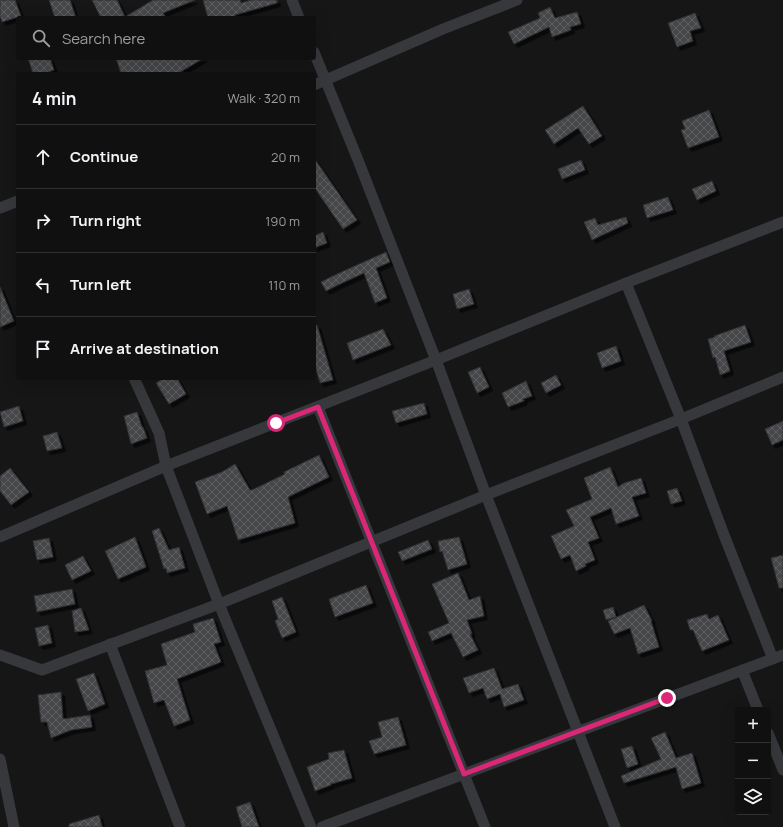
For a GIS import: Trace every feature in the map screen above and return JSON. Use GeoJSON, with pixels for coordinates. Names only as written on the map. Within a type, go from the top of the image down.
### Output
{"type":"FeatureCollection","features":[{"type":"Feature","properties":{"kind":"street"},"geometry":{"type":"LineString","coordinates":[[292,0],[298,16]]}},
{"type":"Feature","properties":{"kind":"street"},"geometry":{"type":"LineString","coordinates":[[316,84],[442,29],[517,0]]}},
{"type":"Feature","properties":{"kind":"street"},"geometry":{"type":"LineString","coordinates":[[316,57],[436,360],[486,495],[615,827]]}},
{"type":"Feature","properties":{"kind":"street"},"geometry":{"type":"LineString","coordinates":[[0,208],[16,203]]}},
{"type":"Feature","properties":{"kind":"street"},"geometry":{"type":"LineString","coordinates":[[0,538],[166,466],[783,222]]}},
{"type":"Feature","properties":{"kind":"street"},"geometry":{"type":"LineString","coordinates":[[322,827],[778,657],[724,535],[681,419],[626,283]]}},
{"type":"Feature","properties":{"kind":"street"},"geometry":{"type":"LineString","coordinates":[[0,655],[42,670],[219,604],[486,495],[681,419],[783,377]]}},
{"type":"Feature","properties":{"kind":"street"},"geometry":{"type":"LineString","coordinates":[[135,380],[159,433],[166,466],[219,604],[311,827]]}},
{"type":"Feature","properties":{"kind":"street"},"geometry":{"type":"LineString","coordinates":[[318,407],[485,827]]}},
{"type":"Feature","properties":{"kind":"street"},"geometry":{"type":"LineString","coordinates":[[110,644],[180,827]]}},
{"type":"Feature","properties":{"kind":"street"},"geometry":{"type":"LineString","coordinates":[[742,670],[757,707]]}},
{"type":"Feature","properties":{"kind":"street"},"geometry":{"type":"LineString","coordinates":[[771,741],[783,770]]}},
{"type":"Feature","properties":{"kind":"street"},"geometry":{"type":"LineString","coordinates":[[0,759],[14,827]]}},
{"type":"Feature","properties":{"kind":"building"},"geometry":{"type":"Polygon","coordinates":[[[0,0],[15,0],[21,16],[16,16],[16,18],[2,22],[0,16],[0,0]]]}},
{"type":"Feature","properties":{"kind":"building"},"geometry":{"type":"Polygon","coordinates":[[[49,0],[70,0],[75,16],[54,16],[49,0]]]}},
{"type":"Feature","properties":{"kind":"building"},"geometry":{"type":"Polygon","coordinates":[[[92,0],[117,0],[125,16],[100,16],[92,0]]]}},
{"type":"Feature","properties":{"kind":"building"},"geometry":{"type":"Polygon","coordinates":[[[153,0],[195,0],[163,13],[165,16],[127,16],[153,0]]]}},
{"type":"Feature","properties":{"kind":"building"},"geometry":{"type":"Polygon","coordinates":[[[203,0],[240,0],[241,3],[251,0],[277,0],[277,3],[235,16],[207,16],[203,0]]]}},
{"type":"Feature","properties":{"kind":"building"},"geometry":{"type":"Polygon","coordinates":[[[550,7],[555,18],[577,12],[581,24],[570,27],[571,30],[552,37],[549,27],[514,44],[508,32],[540,18],[538,13],[550,7]]]}},
{"type":"Feature","properties":{"kind":"building"},"geometry":{"type":"Polygon","coordinates":[[[695,13],[701,28],[690,31],[693,41],[677,47],[668,23],[695,13]]]}},
{"type":"Feature","properties":{"kind":"building"},"geometry":{"type":"Polygon","coordinates":[[[29,60],[51,60],[54,70],[48,72],[32,72],[29,60]]]}},
{"type":"Feature","properties":{"kind":"building"},"geometry":{"type":"Polygon","coordinates":[[[117,60],[201,60],[180,72],[120,72],[117,60]]]}},
{"type":"Feature","properties":{"kind":"building"},"geometry":{"type":"Polygon","coordinates":[[[583,106],[602,136],[589,144],[578,128],[554,144],[545,130],[583,106]]]}},
{"type":"Feature","properties":{"kind":"building"},"geometry":{"type":"Polygon","coordinates":[[[709,110],[719,137],[688,148],[681,130],[685,129],[682,121],[709,110]]]}},
{"type":"Feature","properties":{"kind":"building"},"geometry":{"type":"Polygon","coordinates":[[[581,160],[585,170],[562,179],[558,169],[581,160]]]}},
{"type":"Feature","properties":{"kind":"building"},"geometry":{"type":"Polygon","coordinates":[[[316,161],[357,220],[343,229],[316,190],[316,161]]]}},
{"type":"Feature","properties":{"kind":"building"},"geometry":{"type":"Polygon","coordinates":[[[712,181],[716,191],[697,200],[692,189],[712,181]]]}},
{"type":"Feature","properties":{"kind":"building"},"geometry":{"type":"Polygon","coordinates":[[[668,197],[673,210],[647,218],[643,205],[668,197]]]}},
{"type":"Feature","properties":{"kind":"building"},"geometry":{"type":"Polygon","coordinates":[[[626,217],[628,223],[592,240],[584,222],[595,218],[598,225],[626,217]]]}},
{"type":"Feature","properties":{"kind":"building"},"geometry":{"type":"Polygon","coordinates":[[[323,232],[327,243],[316,247],[316,235],[323,232]]]}},
{"type":"Feature","properties":{"kind":"building"},"geometry":{"type":"Polygon","coordinates":[[[386,252],[390,262],[376,268],[387,298],[375,303],[364,273],[326,291],[321,282],[337,274],[386,252]]]}},
{"type":"Feature","properties":{"kind":"building"},"geometry":{"type":"Polygon","coordinates":[[[0,287],[14,321],[0,327],[0,287]]]}},
{"type":"Feature","properties":{"kind":"building"},"geometry":{"type":"Polygon","coordinates":[[[469,289],[474,304],[457,309],[453,294],[469,289]]]}},
{"type":"Feature","properties":{"kind":"building"},"geometry":{"type":"Polygon","coordinates":[[[316,325],[333,380],[320,383],[316,370],[316,325]]]}},
{"type":"Feature","properties":{"kind":"building"},"geometry":{"type":"Polygon","coordinates":[[[745,325],[751,342],[724,351],[730,371],[720,375],[715,357],[713,358],[708,339],[745,325]]]}},
{"type":"Feature","properties":{"kind":"building"},"geometry":{"type":"Polygon","coordinates":[[[383,329],[391,345],[353,360],[347,343],[383,329]]]}},
{"type":"Feature","properties":{"kind":"building"},"geometry":{"type":"Polygon","coordinates":[[[616,346],[621,361],[602,368],[597,353],[616,346]]]}},
{"type":"Feature","properties":{"kind":"building"},"geometry":{"type":"Polygon","coordinates":[[[480,367],[489,387],[477,393],[468,372],[480,367]]]}},
{"type":"Feature","properties":{"kind":"building"},"geometry":{"type":"Polygon","coordinates":[[[556,375],[561,385],[546,393],[541,383],[556,375]]]}},
{"type":"Feature","properties":{"kind":"building"},"geometry":{"type":"Polygon","coordinates":[[[161,380],[178,380],[186,394],[169,404],[156,383],[161,380]]]}},
{"type":"Feature","properties":{"kind":"building"},"geometry":{"type":"Polygon","coordinates":[[[526,381],[532,396],[523,399],[524,401],[508,407],[502,393],[526,381]]]}},
{"type":"Feature","properties":{"kind":"building"},"geometry":{"type":"Polygon","coordinates":[[[424,403],[427,414],[396,423],[392,411],[424,403]]]}},
{"type":"Feature","properties":{"kind":"building"},"geometry":{"type":"Polygon","coordinates":[[[19,406],[23,421],[4,427],[0,412],[19,406]]]}},
{"type":"Feature","properties":{"kind":"building"},"geometry":{"type":"Polygon","coordinates":[[[137,412],[147,438],[131,444],[124,416],[137,412]]]}},
{"type":"Feature","properties":{"kind":"building"},"geometry":{"type":"Polygon","coordinates":[[[783,421],[783,440],[772,445],[765,429],[783,421]]]}},
{"type":"Feature","properties":{"kind":"building"},"geometry":{"type":"Polygon","coordinates":[[[57,432],[62,448],[47,451],[43,436],[57,432]]]}},
{"type":"Feature","properties":{"kind":"building"},"geometry":{"type":"Polygon","coordinates":[[[319,455],[329,477],[288,497],[295,523],[238,540],[227,506],[207,514],[195,482],[222,472],[235,464],[250,490],[252,490],[319,455]]]}},
{"type":"Feature","properties":{"kind":"building"},"geometry":{"type":"Polygon","coordinates":[[[610,467],[618,487],[624,483],[641,478],[646,493],[632,497],[639,516],[616,524],[611,508],[590,517],[599,538],[588,542],[595,560],[585,564],[586,566],[576,571],[570,555],[561,559],[551,536],[574,526],[566,510],[592,499],[584,478],[610,467]]]}},
{"type":"Feature","properties":{"kind":"building"},"geometry":{"type":"Polygon","coordinates":[[[10,468],[29,492],[11,505],[0,491],[0,476],[10,468]]]}},
{"type":"Feature","properties":{"kind":"building"},"geometry":{"type":"Polygon","coordinates":[[[677,488],[682,501],[671,504],[667,491],[677,488]]]}},
{"type":"Feature","properties":{"kind":"building"},"geometry":{"type":"Polygon","coordinates":[[[159,528],[169,550],[179,547],[185,568],[167,573],[166,568],[164,569],[152,531],[159,528]]]}},
{"type":"Feature","properties":{"kind":"building"},"geometry":{"type":"Polygon","coordinates":[[[135,537],[146,567],[118,579],[105,551],[135,537]]]}},
{"type":"Feature","properties":{"kind":"building"},"geometry":{"type":"Polygon","coordinates":[[[459,537],[467,564],[448,570],[442,551],[440,552],[438,541],[459,537]]]}},
{"type":"Feature","properties":{"kind":"building"},"geometry":{"type":"Polygon","coordinates":[[[49,538],[53,557],[37,560],[33,541],[49,538]]]}},
{"type":"Feature","properties":{"kind":"building"},"geometry":{"type":"Polygon","coordinates":[[[428,540],[432,549],[402,561],[398,552],[428,540]]]}},
{"type":"Feature","properties":{"kind":"building"},"geometry":{"type":"Polygon","coordinates":[[[783,555],[783,588],[779,588],[771,558],[783,555]]]}},
{"type":"Feature","properties":{"kind":"building"},"geometry":{"type":"Polygon","coordinates":[[[83,556],[91,571],[72,580],[65,565],[83,556]]]}},
{"type":"Feature","properties":{"kind":"building"},"geometry":{"type":"Polygon","coordinates":[[[458,573],[469,600],[480,596],[484,616],[467,620],[472,634],[470,634],[478,650],[463,657],[451,633],[432,641],[428,632],[449,623],[432,584],[458,573]]]}},
{"type":"Feature","properties":{"kind":"building"},"geometry":{"type":"Polygon","coordinates":[[[366,585],[373,603],[335,617],[329,599],[366,585]]]}},
{"type":"Feature","properties":{"kind":"building"},"geometry":{"type":"Polygon","coordinates":[[[72,589],[75,604],[37,612],[34,596],[72,589]]]}},
{"type":"Feature","properties":{"kind":"building"},"geometry":{"type":"Polygon","coordinates":[[[282,597],[296,632],[282,638],[275,621],[278,619],[272,601],[282,597]]]}},
{"type":"Feature","properties":{"kind":"building"},"geometry":{"type":"Polygon","coordinates":[[[644,605],[652,621],[659,647],[638,654],[630,628],[614,634],[608,621],[644,605]]]}},
{"type":"Feature","properties":{"kind":"building"},"geometry":{"type":"Polygon","coordinates":[[[613,607],[616,617],[606,620],[603,610],[613,607]]]}},
{"type":"Feature","properties":{"kind":"building"},"geometry":{"type":"Polygon","coordinates":[[[81,608],[89,630],[75,632],[72,611],[81,608]]]}},
{"type":"Feature","properties":{"kind":"building"},"geometry":{"type":"Polygon","coordinates":[[[707,614],[709,619],[718,615],[729,640],[702,651],[693,630],[690,630],[687,620],[707,614]]]}},
{"type":"Feature","properties":{"kind":"building"},"geometry":{"type":"Polygon","coordinates":[[[213,618],[221,642],[214,644],[221,662],[177,679],[190,720],[174,726],[164,700],[154,703],[145,671],[167,665],[161,644],[195,632],[193,624],[213,618]]]}},
{"type":"Feature","properties":{"kind":"building"},"geometry":{"type":"Polygon","coordinates":[[[48,625],[52,643],[39,646],[35,628],[48,625]]]}},
{"type":"Feature","properties":{"kind":"building"},"geometry":{"type":"Polygon","coordinates":[[[494,668],[502,689],[518,684],[524,700],[504,707],[500,694],[487,699],[483,688],[469,693],[463,678],[494,668]]]}},
{"type":"Feature","properties":{"kind":"building"},"geometry":{"type":"Polygon","coordinates":[[[94,673],[105,704],[88,711],[76,679],[94,673]]]}},
{"type":"Feature","properties":{"kind":"building"},"geometry":{"type":"Polygon","coordinates":[[[61,692],[63,719],[90,715],[92,727],[71,730],[51,738],[47,722],[41,722],[38,695],[61,692]]]}},
{"type":"Feature","properties":{"kind":"building"},"geometry":{"type":"Polygon","coordinates":[[[398,717],[406,745],[374,754],[369,741],[382,737],[378,722],[398,717]]]}},
{"type":"Feature","properties":{"kind":"building"},"geometry":{"type":"Polygon","coordinates":[[[665,732],[676,758],[692,753],[701,783],[682,789],[676,767],[624,783],[621,776],[661,759],[651,738],[665,732]]]}},
{"type":"Feature","properties":{"kind":"building"},"geometry":{"type":"Polygon","coordinates":[[[632,746],[638,764],[627,768],[621,749],[632,746]]]}},
{"type":"Feature","properties":{"kind":"building"},"geometry":{"type":"Polygon","coordinates":[[[344,750],[352,778],[331,784],[315,791],[307,767],[329,759],[328,753],[344,750]]]}},
{"type":"Feature","properties":{"kind":"building"},"geometry":{"type":"Polygon","coordinates":[[[250,802],[259,827],[242,827],[236,807],[250,802]]]}},
{"type":"Feature","properties":{"kind":"building"},"geometry":{"type":"Polygon","coordinates":[[[99,815],[102,827],[69,827],[69,824],[99,815]]]}},
{"type":"Feature","properties":{"kind":"route"},"geometry":{"type":"LineString","coordinates":[[276,423],[318,407],[464,774],[667,698]]}}]}
